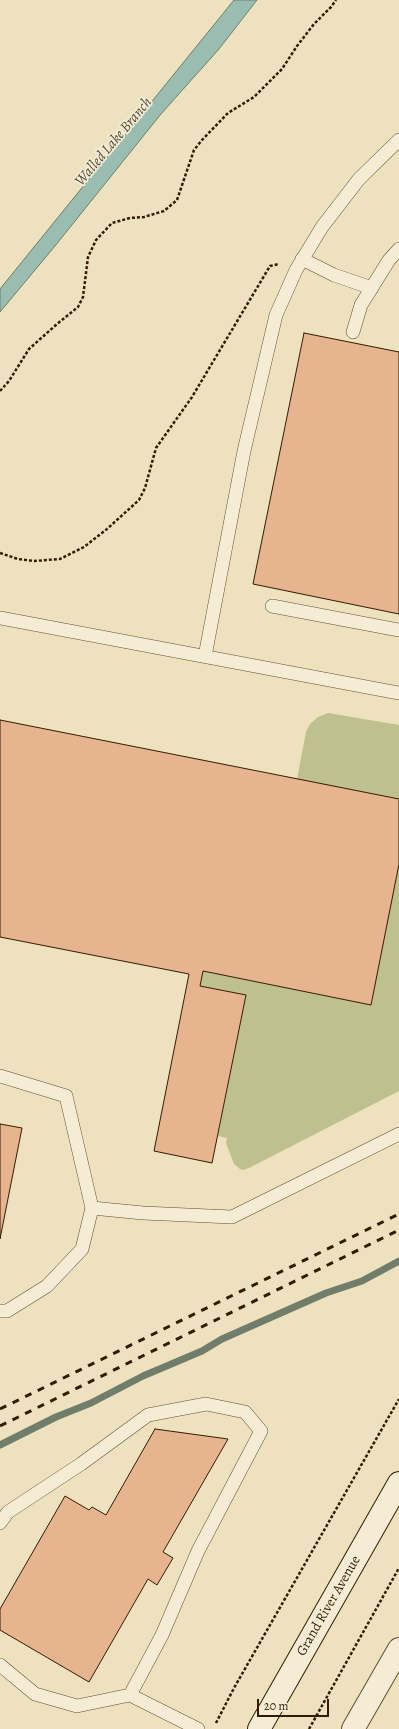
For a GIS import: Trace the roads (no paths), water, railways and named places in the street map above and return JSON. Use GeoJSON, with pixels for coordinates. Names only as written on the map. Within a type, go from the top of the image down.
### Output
{"type":"FeatureCollection","features":[{"type":"Feature","properties":{"kind":"main road","name":"Grand River Avenue"},"geometry":{"type":"LineString","coordinates":[[259,1729],[399,1483]]}},
{"type":"Feature","properties":{"kind":"main road"},"geometry":{"type":"LineString","coordinates":[[353,1729],[399,1649]]}},
{"type":"Feature","properties":{"kind":"lane"},"geometry":{"type":"LineString","coordinates":[[205,656],[244,451],[276,315],[296,270],[322,227],[359,179],[399,140]]}},
{"type":"Feature","properties":{"kind":"lane"},"geometry":{"type":"LineString","coordinates":[[353,332],[361,305],[389,260],[399,249]]}},
{"type":"Feature","properties":{"kind":"lane"},"geometry":{"type":"LineString","coordinates":[[302,259],[334,275],[372,288]]}},
{"type":"Feature","properties":{"kind":"lane"},"geometry":{"type":"LineString","coordinates":[[272,606],[399,630]]}},
{"type":"Feature","properties":{"kind":"lane"},"geometry":{"type":"LineString","coordinates":[[0,618],[399,693]]}},
{"type":"Feature","properties":{"kind":"lane"},"geometry":{"type":"LineString","coordinates":[[0,1076],[66,1096],[92,1208],[82,1249],[47,1286],[7,1311],[0,1311]]}},
{"type":"Feature","properties":{"kind":"lane"},"geometry":{"type":"LineString","coordinates":[[92,1208],[143,1213],[232,1217],[399,1134]]}},
{"type":"Feature","properties":{"kind":"lane"},"geometry":{"type":"LineString","coordinates":[[0,1523],[8,1512],[80,1464],[148,1415],[206,1404],[246,1412],[261,1431],[198,1551],[162,1635],[130,1695]]}},
{"type":"Feature","properties":{"kind":"lane"},"geometry":{"type":"LineString","coordinates":[[0,1665],[35,1694],[77,1706],[130,1695],[198,1729]]}},
{"type":"Feature","properties":{"kind":"water"},"geometry":{"type":"Polygon","coordinates":[[[234,0],[257,0],[219,49],[161,114],[0,312],[0,289],[234,0]]]}},
{"type":"Feature","properties":{"kind":"waterway"},"geometry":{"type":"LineString","coordinates":[[0,1445],[56,1417],[91,1403],[143,1376],[202,1351],[222,1339],[326,1293],[362,1281],[399,1261]]}},
{"type":"Feature","properties":{"kind":"railway"},"geometry":{"type":"LineString","coordinates":[[0,1409],[399,1214]]}},
{"type":"Feature","properties":{"kind":"railway"},"geometry":{"type":"LineString","coordinates":[[0,1426],[399,1230]]}},
{"type":"Feature","properties":{"kind":"water label","name":"Walled Lake Branch"},"geometry":{"type":"Point","coordinates":[114,142]}}]}
